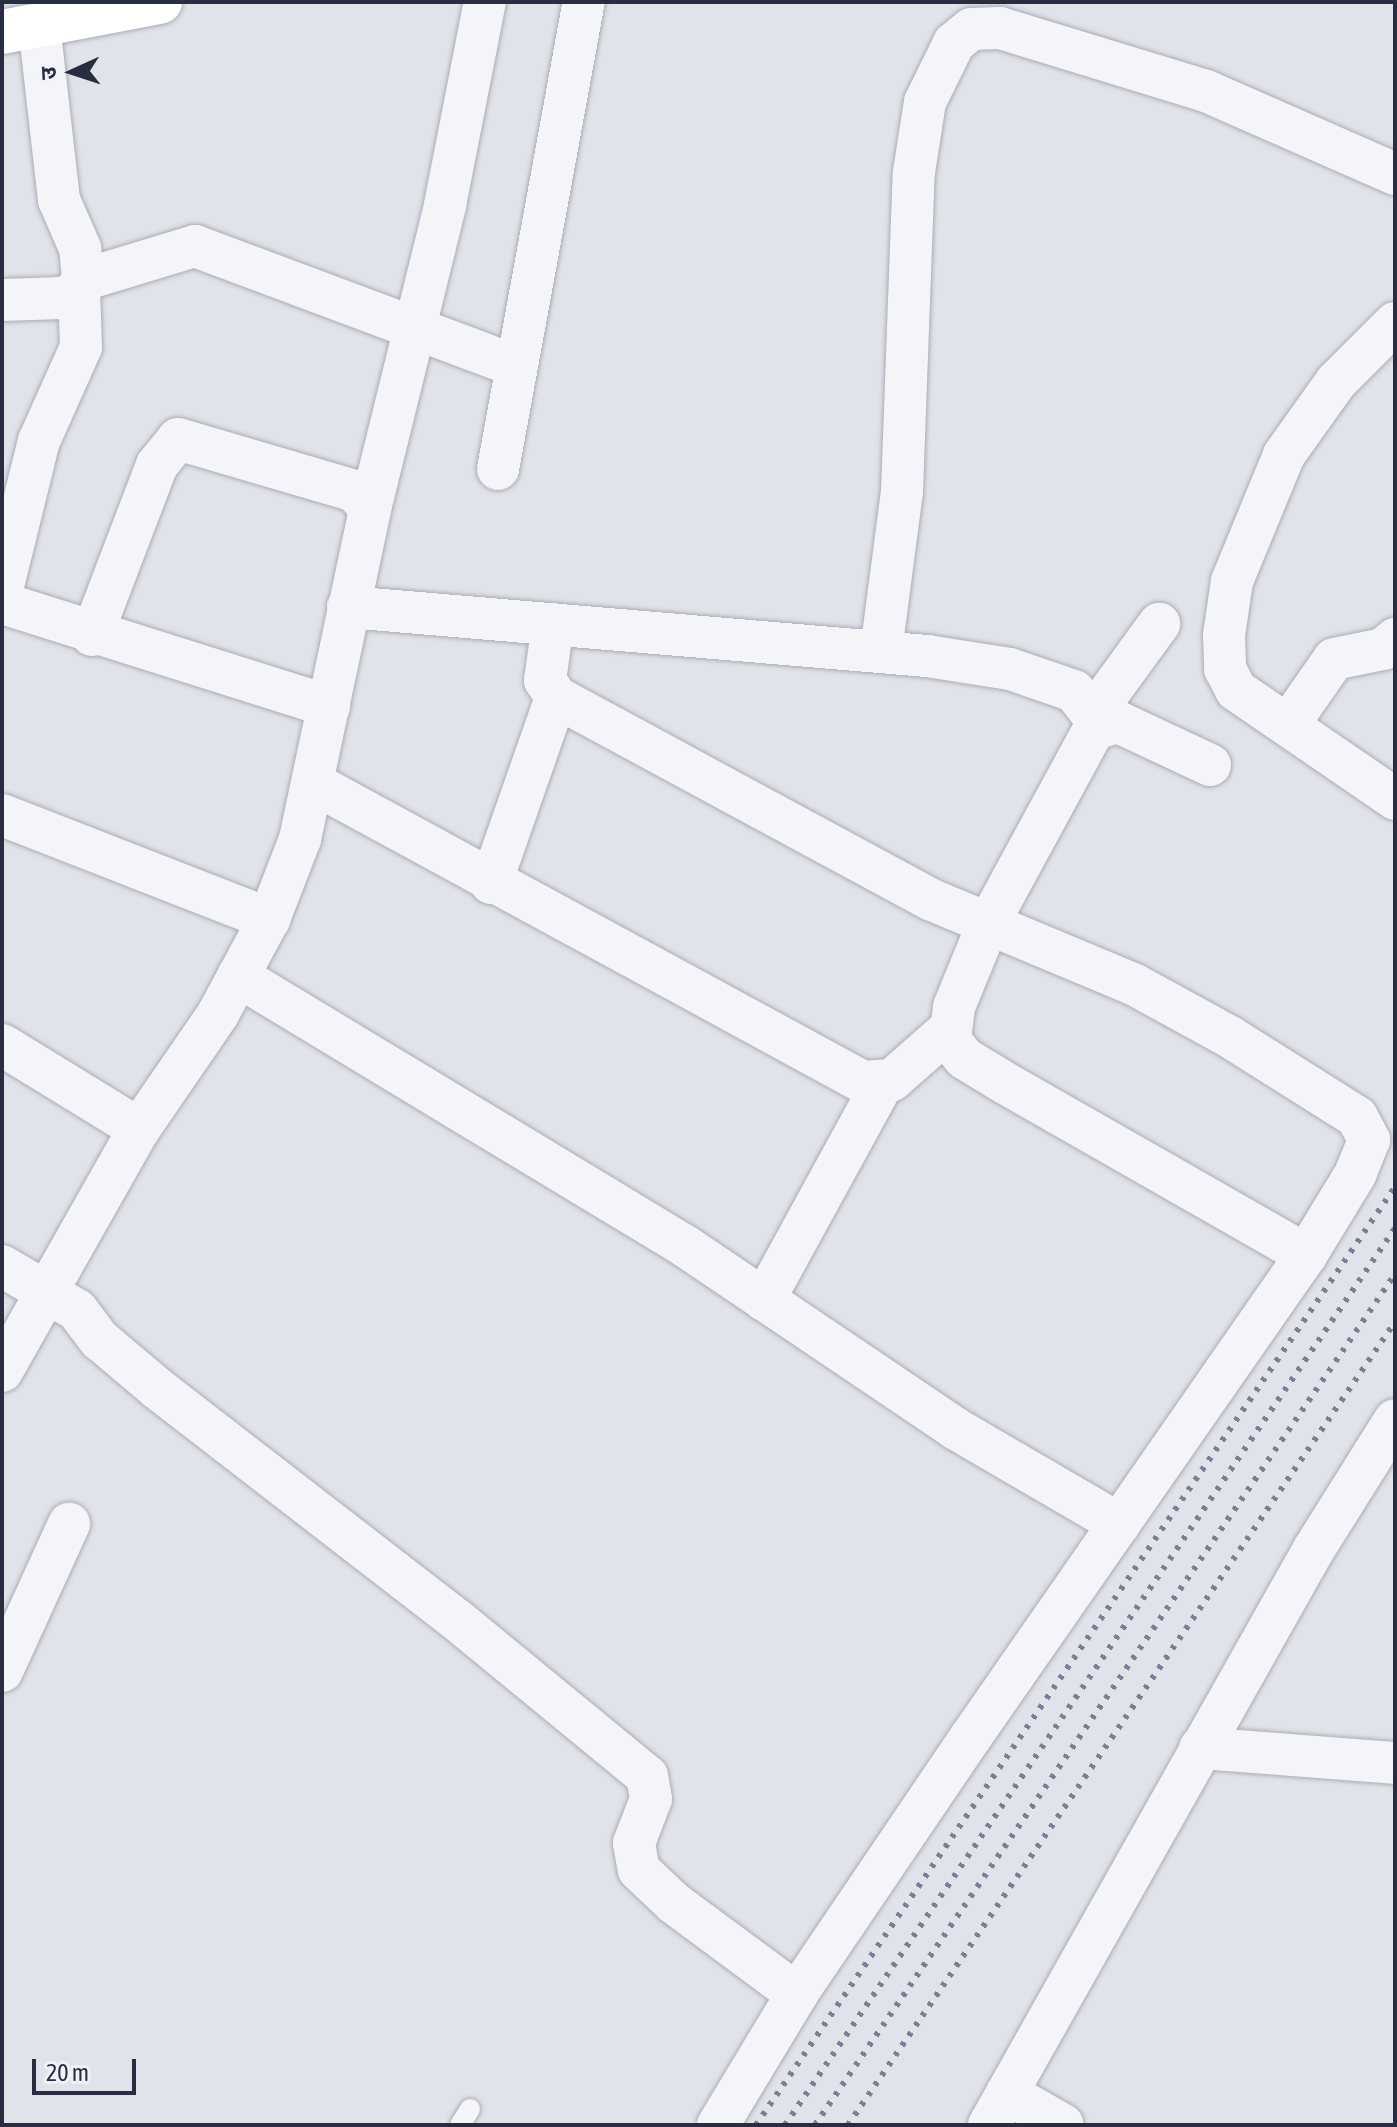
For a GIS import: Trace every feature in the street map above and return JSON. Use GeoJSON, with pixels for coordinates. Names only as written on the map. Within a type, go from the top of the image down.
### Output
{"type":"FeatureCollection","features":[{"type":"Feature","properties":{"kind":"main road"},"geometry":{"type":"LineString","coordinates":[[21,28],[160,2]]}},
{"type":"Feature","properties":{"kind":"street"},"geometry":{"type":"LineString","coordinates":[[2,1371],[139,1129],[238,976],[269,919],[300,839],[348,607],[415,327],[485,2]]}},
{"type":"Feature","properties":{"kind":"street"},"geometry":{"type":"LineString","coordinates":[[498,469],[584,2]]}},
{"type":"Feature","properties":{"kind":"street"},"geometry":{"type":"LineString","coordinates":[[2,590],[39,441],[81,347],[80,248],[59,200],[21,28]]}},
{"type":"Feature","properties":{"kind":"street"},"geometry":{"type":"LineString","coordinates":[[881,651],[902,492],[914,172],[925,102],[954,43],[971,29],[1000,28],[1206,91],[1395,174]]}},
{"type":"Feature","properties":{"kind":"street"},"geometry":{"type":"LineString","coordinates":[[2,300],[61,298],[81,285],[195,246],[516,366]]}},
{"type":"Feature","properties":{"kind":"street"},"geometry":{"type":"LineString","coordinates":[[1395,323],[1336,382],[1284,455],[1232,581],[1224,635],[1225,669],[1236,690],[1395,799]]}},
{"type":"Feature","properties":{"kind":"street"},"geometry":{"type":"LineString","coordinates":[[92,635],[157,465],[178,439],[355,491],[370,509]]}},
{"type":"Feature","properties":{"kind":"street"},"geometry":{"type":"LineString","coordinates":[[2,603],[92,635],[329,706]]}},
{"type":"Feature","properties":{"kind":"street"},"geometry":{"type":"LineString","coordinates":[[348,607],[881,651],[1010,669],[1074,691],[1100,724]]}},
{"type":"Feature","properties":{"kind":"street"},"geometry":{"type":"LineString","coordinates":[[553,624],[545,680],[556,697],[932,900],[1135,985],[1230,1037],[1357,1117],[1368,1129],[1367,1152],[1306,1255],[797,1994],[718,2125]]}},
{"type":"Feature","properties":{"kind":"street"},"geometry":{"type":"LineString","coordinates":[[764,1300],[883,1083],[949,1030],[988,924],[1085,740],[1100,724],[1108,694],[1159,624]]}},
{"type":"Feature","properties":{"kind":"street"},"geometry":{"type":"LineString","coordinates":[[1288,725],[1334,659],[1383,649],[1395,639]]}},
{"type":"Feature","properties":{"kind":"street"},"geometry":{"type":"LineString","coordinates":[[491,883],[556,697]]}},
{"type":"Feature","properties":{"kind":"street"},"geometry":{"type":"LineString","coordinates":[[1100,724],[1118,722],[1210,765]]}},
{"type":"Feature","properties":{"kind":"street"},"geometry":{"type":"LineString","coordinates":[[313,783],[491,883],[863,1082],[883,1083]]}},
{"type":"Feature","properties":{"kind":"street"},"geometry":{"type":"LineString","coordinates":[[2,815],[269,919]]}},
{"type":"Feature","properties":{"kind":"street"},"geometry":{"type":"LineString","coordinates":[[238,976],[685,1246],[956,1429],[1119,1524]]}},
{"type":"Feature","properties":{"kind":"street"},"geometry":{"type":"LineString","coordinates":[[949,1030],[954,1049],[964,1058],[1306,1255]]}},
{"type":"Feature","properties":{"kind":"street"},"geometry":{"type":"LineString","coordinates":[[2,1045],[139,1129]]}},
{"type":"Feature","properties":{"kind":"street"},"geometry":{"type":"LineString","coordinates":[[2,1266],[45,1295],[77,1310],[100,1340],[158,1389],[457,1620],[638,1768],[652,1785],[634,1852],[646,1880],[797,1994]]}},
{"type":"Feature","properties":{"kind":"street"},"geometry":{"type":"LineString","coordinates":[[1063,2125],[998,2109],[1200,1748],[1395,1420]]}},
{"type":"Feature","properties":{"kind":"street"},"geometry":{"type":"LineString","coordinates":[[2,1671],[69,1524]]}},
{"type":"Feature","properties":{"kind":"street"},"geometry":{"type":"LineString","coordinates":[[1200,1748],[1395,1763]]}},
{"type":"Feature","properties":{"kind":"railway"},"geometry":{"type":"LineString","coordinates":[[756,2125],[1395,1187]]}},
{"type":"Feature","properties":{"kind":"railway"},"geometry":{"type":"LineString","coordinates":[[785,2125],[1395,1228]]}},
{"type":"Feature","properties":{"kind":"railway"},"geometry":{"type":"LineString","coordinates":[[815,2125],[1395,1274]]}},
{"type":"Feature","properties":{"kind":"railway"},"geometry":{"type":"LineString","coordinates":[[848,2125],[1395,1322]]}}]}
